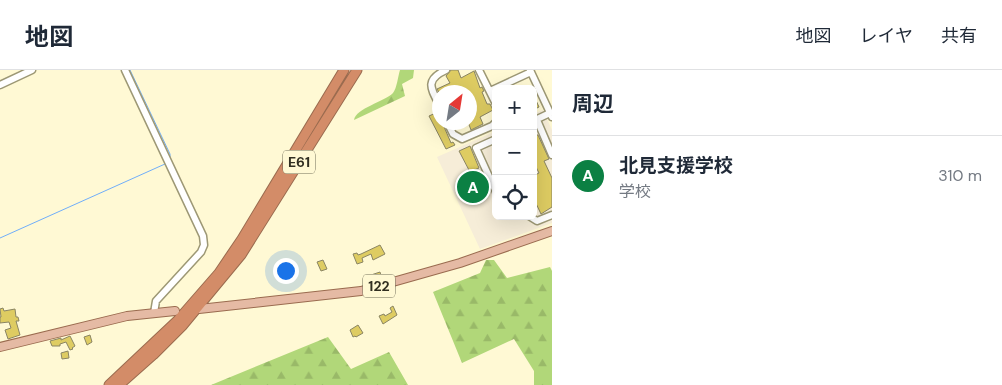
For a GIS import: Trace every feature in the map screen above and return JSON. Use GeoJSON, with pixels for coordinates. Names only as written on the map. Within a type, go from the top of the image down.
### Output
{"type":"FeatureCollection","features":[{"type":"Feature","properties":{"kind":"highway","name":"E61"},"geometry":{"type":"LineString","coordinates":[[109,385],[178,320],[218,273],[242,239],[344,70]]}},
{"type":"Feature","properties":{"kind":"highway","name":"E61"},"geometry":{"type":"LineString","coordinates":[[121,383],[183,325],[241,255],[357,70]]}},
{"type":"Feature","properties":{"kind":"main road","name":"122"},"geometry":{"type":"LineString","coordinates":[[199,309],[361,291],[460,263],[552,231]]}},
{"type":"Feature","properties":{"kind":"main road"},"geometry":{"type":"LineString","coordinates":[[0,347],[127,316],[175,311]]}},
{"type":"Feature","properties":{"kind":"street"},"geometry":{"type":"LineString","coordinates":[[0,85],[32,70]]}},
{"type":"Feature","properties":{"kind":"street"},"geometry":{"type":"LineString","coordinates":[[125,70],[203,236],[204,245],[201,252],[156,301],[154,313]]}},
{"type":"Feature","properties":{"kind":"street"},"geometry":{"type":"LineString","coordinates":[[432,90],[430,83],[436,74],[446,70]]}},
{"type":"Feature","properties":{"kind":"street"},"geometry":{"type":"LineString","coordinates":[[479,70],[492,95]]}},
{"type":"Feature","properties":{"kind":"street"},"geometry":{"type":"LineString","coordinates":[[490,91],[531,71],[551,115],[537,119]]}},
{"type":"Feature","properties":{"kind":"street"},"geometry":{"type":"LineString","coordinates":[[537,124],[552,155]]}},
{"type":"Feature","properties":{"kind":"street"},"geometry":{"type":"LineString","coordinates":[[451,130],[453,134],[462,139],[492,126]]}},
{"type":"Feature","properties":{"kind":"street"},"geometry":{"type":"LineString","coordinates":[[492,141],[476,148],[492,183]]}},
{"type":"Feature","properties":{"kind":"street"},"geometry":{"type":"LineString","coordinates":[[535,220],[552,215]]}},
{"type":"Feature","properties":{"kind":"shaded area"},"geometry":{"type":"Polygon","coordinates":[[[543,110],[552,130],[552,223],[480,249],[437,157],[492,133],[492,220],[537,220],[537,112],[543,110]]]}},
{"type":"Feature","properties":{"kind":"green space"},"geometry":{"type":"Polygon","coordinates":[[[400,70],[414,70],[413,78],[402,84],[405,96],[354,120],[360,112],[393,93],[400,70]]]}},
{"type":"Feature","properties":{"kind":"green space"},"geometry":{"type":"Polygon","coordinates":[[[486,260],[494,260],[507,278],[550,267],[552,271],[552,385],[534,385],[534,371],[514,339],[462,363],[433,292],[480,273],[486,260]]]}},
{"type":"Feature","properties":{"kind":"green space"},"geometry":{"type":"Polygon","coordinates":[[[328,337],[351,369],[389,352],[408,385],[211,385],[328,337]]]}},
{"type":"Feature","properties":{"kind":"building"},"geometry":{"type":"Polygon","coordinates":[[[451,70],[458,70],[461,78],[474,71],[480,88],[482,87],[484,91],[482,92],[487,104],[490,104],[492,108],[492,111],[480,117],[483,124],[477,127],[477,85],[446,85],[450,83],[446,76],[451,70]]]}},
{"type":"Feature","properties":{"kind":"building"},"geometry":{"type":"Polygon","coordinates":[[[436,130],[445,130],[451,143],[453,142],[455,145],[446,149],[436,130]]]}},
{"type":"Feature","properties":{"kind":"building"},"geometry":{"type":"Polygon","coordinates":[[[537,135],[549,159],[544,161],[552,178],[552,207],[541,214],[537,206],[537,174],[539,173],[537,169],[537,135]]]}},
{"type":"Feature","properties":{"kind":"building"},"geometry":{"type":"Polygon","coordinates":[[[470,146],[479,168],[470,172],[459,151],[470,146]]]}},
{"type":"Feature","properties":{"kind":"building"},"geometry":{"type":"Polygon","coordinates":[[[380,245],[385,254],[373,260],[371,254],[362,258],[363,262],[357,264],[353,254],[357,253],[358,255],[380,245]]]}},
{"type":"Feature","properties":{"kind":"building"},"geometry":{"type":"Polygon","coordinates":[[[323,260],[327,269],[321,271],[317,262],[323,260]]]}},
{"type":"Feature","properties":{"kind":"building"},"geometry":{"type":"Polygon","coordinates":[[[380,272],[382,279],[370,282],[368,276],[380,272]]]}},
{"type":"Feature","properties":{"kind":"building"},"geometry":{"type":"Polygon","coordinates":[[[393,306],[397,315],[383,324],[379,316],[384,314],[385,316],[392,312],[390,308],[393,306]]]}},
{"type":"Feature","properties":{"kind":"building"},"geometry":{"type":"Polygon","coordinates":[[[3,308],[4,311],[15,309],[16,317],[18,317],[19,321],[16,321],[20,335],[8,339],[5,330],[11,328],[9,322],[0,323],[0,309],[3,308]]]}},
{"type":"Feature","properties":{"kind":"building"},"geometry":{"type":"Polygon","coordinates":[[[358,325],[363,333],[353,337],[350,330],[358,325]]]}},
{"type":"Feature","properties":{"kind":"building"},"geometry":{"type":"Polygon","coordinates":[[[90,335],[92,342],[87,345],[84,337],[90,335]]]}},
{"type":"Feature","properties":{"kind":"building"},"geometry":{"type":"Polygon","coordinates":[[[70,336],[75,346],[70,350],[66,342],[60,344],[60,346],[52,346],[50,341],[61,338],[61,340],[70,336]]]}},
{"type":"Feature","properties":{"kind":"building"},"geometry":{"type":"Polygon","coordinates":[[[68,351],[69,358],[62,359],[61,353],[68,351]]]}},
{"type":"Feature","properties":{"kind":"waterway"},"geometry":{"type":"LineString","coordinates":[[130,70],[170,154],[170,159]]}},
{"type":"Feature","properties":{"kind":"waterway"},"geometry":{"type":"LineString","coordinates":[[0,238],[165,164]]}},
{"type":"Feature","properties":{"kind":"place","name":"北見支援学校"},"geometry":{"type":"Point","coordinates":[473,187]}}]}
